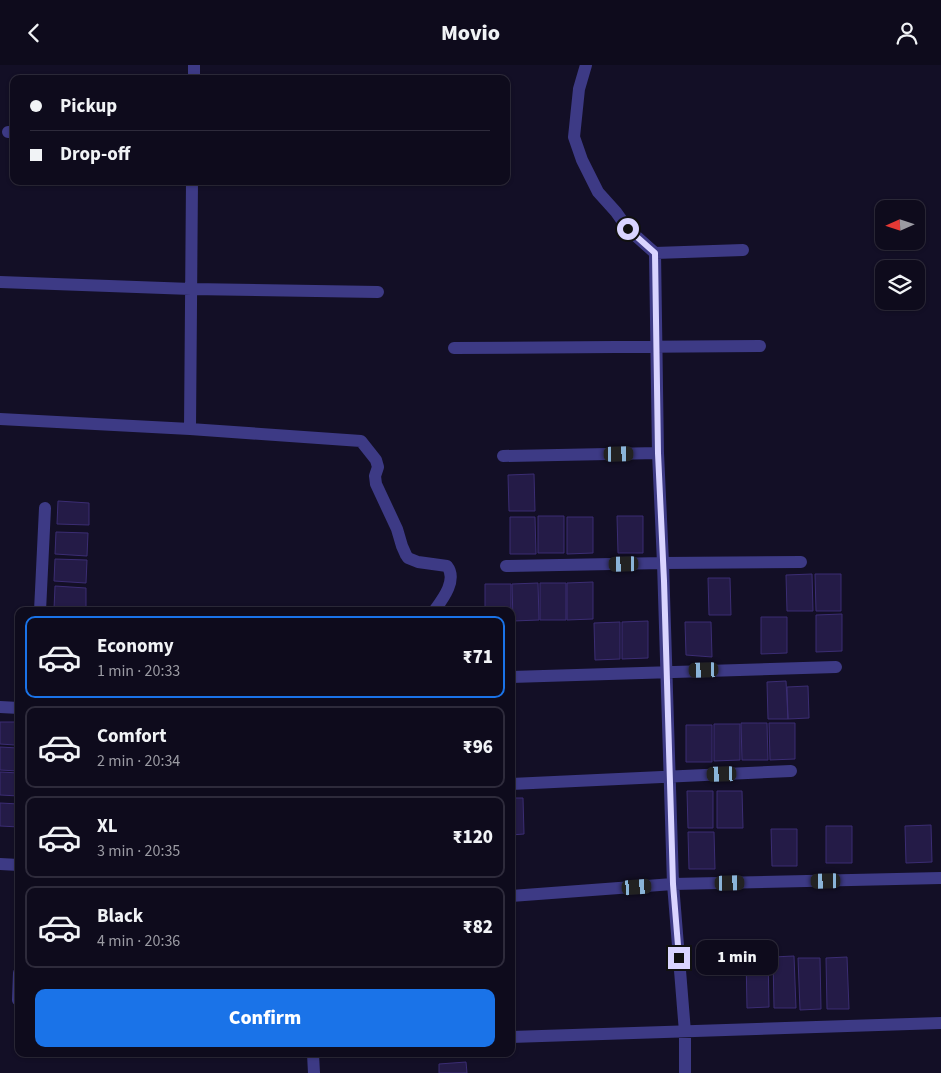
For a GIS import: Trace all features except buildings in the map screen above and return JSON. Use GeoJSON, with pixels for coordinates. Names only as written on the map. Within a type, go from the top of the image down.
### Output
{"type":"FeatureCollection","features":[{"type":"Feature","properties":{"kind":"street"},"geometry":{"type":"LineString","coordinates":[[586,65],[579,89],[574,137],[598,192],[628,229],[655,253],[743,250]]}},
{"type":"Feature","properties":{"kind":"street"},"geometry":{"type":"LineString","coordinates":[[190,429],[192,185]]}},
{"type":"Feature","properties":{"kind":"street"},"geometry":{"type":"LineString","coordinates":[[655,253],[658,453],[673,884],[685,1032],[685,1073]]}},
{"type":"Feature","properties":{"kind":"street"},"geometry":{"type":"LineString","coordinates":[[0,282],[191,289],[378,292]]}},
{"type":"Feature","properties":{"kind":"street"},"geometry":{"type":"LineString","coordinates":[[454,348],[760,346]]}},
{"type":"Feature","properties":{"kind":"street"},"geometry":{"type":"LineString","coordinates":[[0,419],[190,429],[361,441],[376,460],[378,467],[376,484],[408,558],[418,562],[447,567],[450,570],[450,581],[437,607]]}},
{"type":"Feature","properties":{"kind":"street"},"geometry":{"type":"LineString","coordinates":[[503,455],[658,453]]}},
{"type":"Feature","properties":{"kind":"street"},"geometry":{"type":"LineString","coordinates":[[40,607],[46,508]]}},
{"type":"Feature","properties":{"kind":"street"},"geometry":{"type":"LineString","coordinates":[[506,567],[663,563],[801,563]]}},
{"type":"Feature","properties":{"kind":"street"},"geometry":{"type":"LineString","coordinates":[[515,677],[836,667]]}},
{"type":"Feature","properties":{"kind":"street"},"geometry":{"type":"LineString","coordinates":[[0,707],[15,708]]}},
{"type":"Feature","properties":{"kind":"street"},"geometry":{"type":"LineString","coordinates":[[515,783],[791,771]]}},
{"type":"Feature","properties":{"kind":"street"},"geometry":{"type":"LineString","coordinates":[[0,864],[15,865]]}},
{"type":"Feature","properties":{"kind":"street"},"geometry":{"type":"LineString","coordinates":[[515,896],[673,884],[941,878]]}},
{"type":"Feature","properties":{"kind":"street"},"geometry":{"type":"LineString","coordinates":[[515,1037],[941,1023]]}},
{"type":"Feature","properties":{"kind":"street"},"geometry":{"type":"LineString","coordinates":[[313,1057],[314,1073]]}},
{"type":"Feature","properties":{"kind":"route"},"geometry":{"type":"LineString","coordinates":[[628,229],[655,253],[658,453],[664,581],[673,884],[679,958]]}}]}
